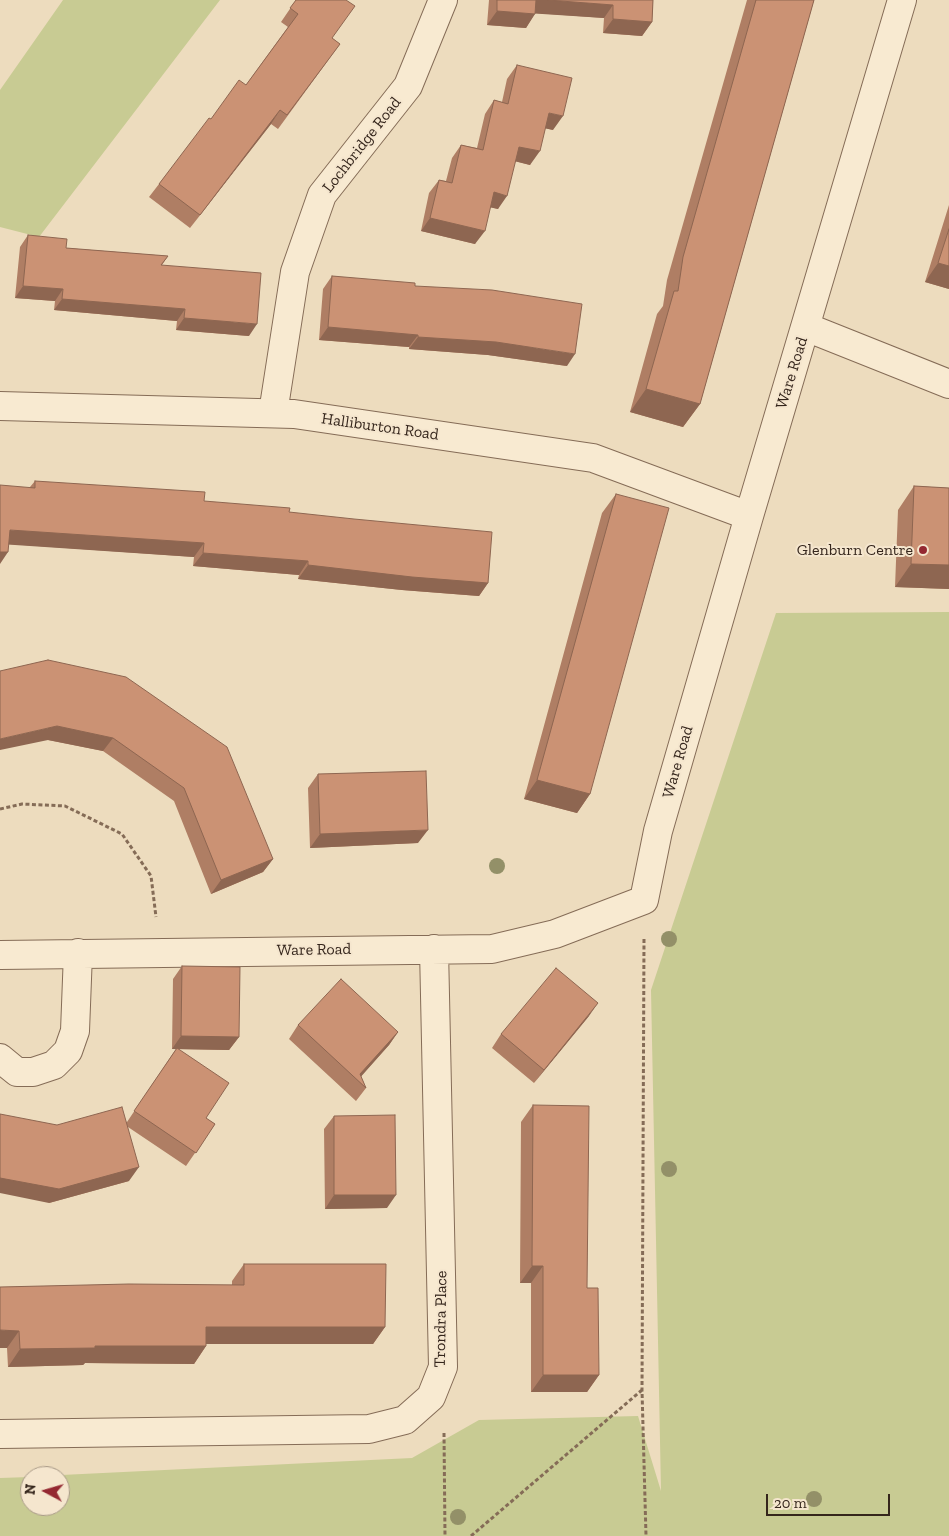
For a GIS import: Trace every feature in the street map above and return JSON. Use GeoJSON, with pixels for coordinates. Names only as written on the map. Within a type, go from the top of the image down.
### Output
{"type":"FeatureCollection","features":[{"type":"Feature","properties":{"kind":"street","name":"Lochbridge Road"},"geometry":{"type":"LineString","coordinates":[[273,413],[295,272],[322,195],[408,86],[443,0]]}},
{"type":"Feature","properties":{"kind":"street","name":"Ware Road"},"geometry":{"type":"LineString","coordinates":[[0,955],[492,948],[555,934],[644,900],[658,831],[902,0]]}},
{"type":"Feature","properties":{"kind":"street"},"geometry":{"type":"LineString","coordinates":[[806,327],[949,384]]}},
{"type":"Feature","properties":{"kind":"street","name":"Halliburton Road"},"geometry":{"type":"LineString","coordinates":[[0,406],[294,414],[593,458],[749,516]]}},
{"type":"Feature","properties":{"kind":"street","name":"Trondra Place"},"geometry":{"type":"LineString","coordinates":[[0,1434],[369,1429],[405,1420],[431,1397],[444,1367],[434,949]]}},
{"type":"Feature","properties":{"kind":"street"},"geometry":{"type":"LineString","coordinates":[[0,1058],[17,1072],[33,1072],[54,1065],[68,1051],[75,1031],[78,953]]}},
{"type":"Feature","properties":{"kind":"path"},"geometry":{"type":"LineString","coordinates":[[0,809],[22,804],[65,806],[122,834],[151,876],[161,952]]}},
{"type":"Feature","properties":{"kind":"path"},"geometry":{"type":"LineString","coordinates":[[644,900],[642,1390],[646,1536]]}},
{"type":"Feature","properties":{"kind":"path"},"geometry":{"type":"LineString","coordinates":[[472,1536],[642,1390]]}},
{"type":"Feature","properties":{"kind":"path"},"geometry":{"type":"LineString","coordinates":[[444,1427],[445,1536]]}},
{"type":"Feature","properties":{"kind":"green space"},"geometry":{"type":"Polygon","coordinates":[[[63,0],[220,0],[39,237],[0,227],[0,90],[63,0]]]}},
{"type":"Feature","properties":{"kind":"green space"},"geometry":{"type":"Polygon","coordinates":[[[949,612],[949,1536],[0,1536],[0,1478],[20,1477],[20,1516],[70,1516],[70,1475],[412,1458],[479,1420],[638,1416],[661,1491],[651,990],[776,613],[949,612]]]}},
{"type":"Feature","properties":{"kind":"building"},"geometry":{"type":"Polygon","coordinates":[[[296,0],[346,0],[355,6],[332,38],[340,44],[287,115],[280,110],[200,215],[159,184],[209,118],[211,119],[239,80],[246,85],[298,14],[290,8],[296,0]]]}},
{"type":"Feature","properties":{"kind":"building"},"geometry":{"type":"Polygon","coordinates":[[[497,0],[536,0],[535,14],[497,11],[497,0]]]}},
{"type":"Feature","properties":{"kind":"building"},"geometry":{"type":"Polygon","coordinates":[[[548,0],[653,0],[652,22],[613,19],[613,5],[548,0]]]}},
{"type":"Feature","properties":{"kind":"building"},"geometry":{"type":"Polygon","coordinates":[[[756,0],[814,0],[700,404],[646,389],[674,291],[678,291],[683,257],[756,0]]]}},
{"type":"Feature","properties":{"kind":"building"},"geometry":{"type":"Polygon","coordinates":[[[517,65],[572,78],[563,116],[549,113],[540,151],[519,147],[507,196],[494,192],[485,231],[430,218],[439,180],[452,183],[461,145],[483,150],[494,100],[508,104],[517,65]]]}},
{"type":"Feature","properties":{"kind":"building"},"geometry":{"type":"Polygon","coordinates":[[[949,229],[949,266],[938,263],[949,229]]]}},
{"type":"Feature","properties":{"kind":"building"},"geometry":{"type":"Polygon","coordinates":[[[28,235],[67,239],[66,248],[168,256],[161,265],[261,273],[257,324],[184,318],[185,309],[62,299],[63,289],[23,286],[28,235]]]}},
{"type":"Feature","properties":{"kind":"building"},"geometry":{"type":"Polygon","coordinates":[[[332,276],[415,283],[415,286],[492,290],[582,304],[575,354],[496,342],[418,337],[418,335],[328,327],[332,276]]]}},
{"type":"Feature","properties":{"kind":"building"},"geometry":{"type":"Polygon","coordinates":[[[35,481],[205,492],[204,501],[290,508],[289,512],[492,532],[488,583],[412,577],[308,565],[308,561],[203,553],[204,543],[10,530],[8,552],[0,552],[0,485],[35,488],[35,481]]]}},
{"type":"Feature","properties":{"kind":"building"},"geometry":{"type":"Polygon","coordinates":[[[914,486],[949,488],[949,565],[911,564],[914,486]]]}},
{"type":"Feature","properties":{"kind":"building"},"geometry":{"type":"Polygon","coordinates":[[[616,494],[669,508],[590,794],[537,780],[616,494]]]}},
{"type":"Feature","properties":{"kind":"building"},"geometry":{"type":"Polygon","coordinates":[[[48,660],[126,677],[227,747],[273,859],[221,880],[184,788],[113,738],[57,726],[0,739],[0,671],[48,660]]]}},
{"type":"Feature","properties":{"kind":"building"},"geometry":{"type":"Polygon","coordinates":[[[426,771],[428,830],[320,834],[318,774],[426,771]]]}},
{"type":"Feature","properties":{"kind":"building"},"geometry":{"type":"Polygon","coordinates":[[[182,966],[240,967],[239,1037],[181,1036],[182,966]]]}},
{"type":"Feature","properties":{"kind":"building"},"geometry":{"type":"Polygon","coordinates":[[[556,968],[598,1003],[544,1070],[501,1034],[556,968]]]}},
{"type":"Feature","properties":{"kind":"building"},"geometry":{"type":"Polygon","coordinates":[[[341,979],[398,1032],[360,1074],[366,1088],[298,1025],[341,979]]]}},
{"type":"Feature","properties":{"kind":"building"},"geometry":{"type":"Polygon","coordinates":[[[177,1048],[229,1083],[206,1118],[215,1124],[196,1153],[134,1111],[177,1048]]]}},
{"type":"Feature","properties":{"kind":"building"},"geometry":{"type":"Polygon","coordinates":[[[533,1105],[589,1106],[587,1288],[598,1288],[599,1375],[543,1375],[543,1266],[532,1266],[533,1105]]]}},
{"type":"Feature","properties":{"kind":"building"},"geometry":{"type":"Polygon","coordinates":[[[122,1107],[139,1167],[59,1189],[0,1178],[0,1114],[57,1125],[122,1107]]]}},
{"type":"Feature","properties":{"kind":"building"},"geometry":{"type":"Polygon","coordinates":[[[395,1115],[396,1195],[334,1195],[334,1116],[395,1115]]]}},
{"type":"Feature","properties":{"kind":"building"},"geometry":{"type":"Polygon","coordinates":[[[244,1264],[386,1264],[385,1327],[206,1327],[206,1346],[95,1346],[95,1348],[20,1349],[19,1331],[0,1330],[0,1287],[129,1284],[244,1285],[244,1264]]]}},
{"type":"Feature","properties":{"kind":"place","name":"Glenburn Centre"},"geometry":{"type":"Point","coordinates":[923,550]}}]}
